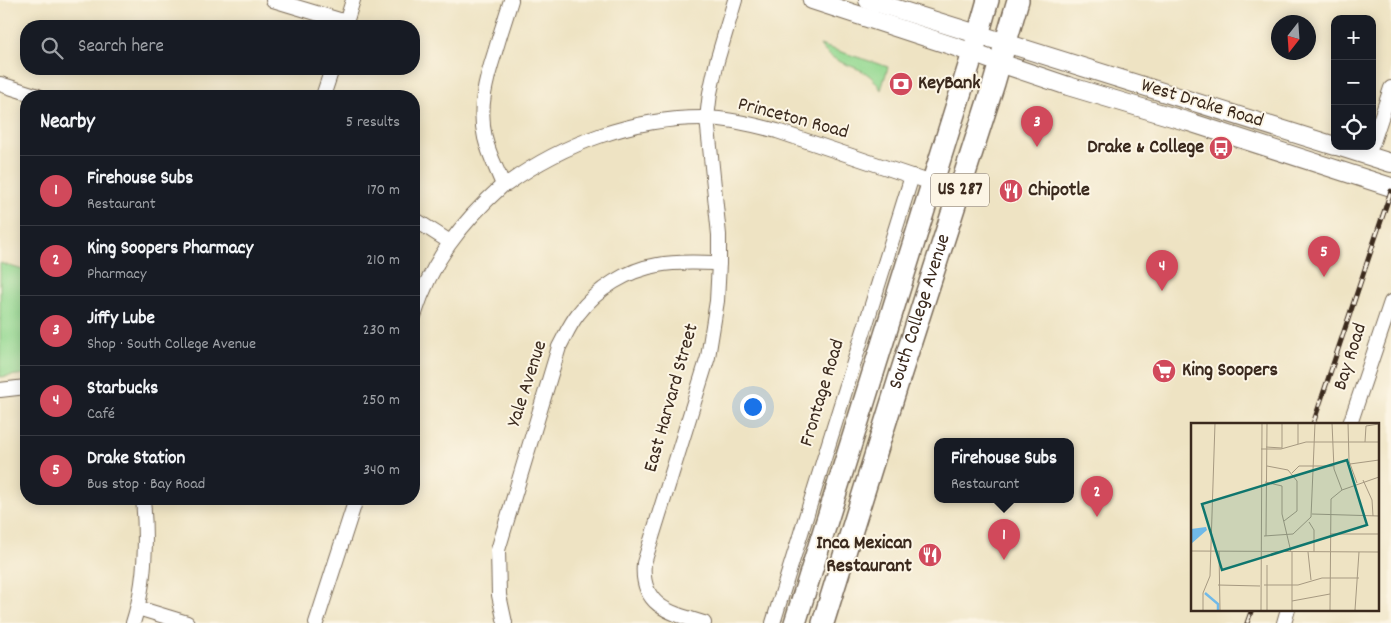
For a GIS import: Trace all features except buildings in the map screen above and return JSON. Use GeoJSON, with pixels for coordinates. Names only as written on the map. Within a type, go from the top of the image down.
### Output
{"type":"FeatureCollection","features":[{"type":"Feature","properties":{"kind":"highway","name":"South College Avenue"},"geometry":{"type":"LineString","coordinates":[[795,623],[976,44],[988,0]]}},
{"type":"Feature","properties":{"kind":"highway","name":"South College Avenue"},"geometry":{"type":"LineString","coordinates":[[823,623],[1003,53],[1018,0]]}},
{"type":"Feature","properties":{"kind":"main road"},"geometry":{"type":"LineString","coordinates":[[812,0],[953,46],[976,44]]}},
{"type":"Feature","properties":{"kind":"main road"},"geometry":{"type":"LineString","coordinates":[[868,0],[1003,53]]}},
{"type":"Feature","properties":{"kind":"main road","name":"West Drake Road"},"geometry":{"type":"LineString","coordinates":[[1003,53],[1193,102],[1331,144]]}},
{"type":"Feature","properties":{"kind":"main road","name":"West Drake Road"},"geometry":{"type":"LineString","coordinates":[[1003,53],[1130,104],[1391,187]]}},
{"type":"Feature","properties":{"kind":"main road"},"geometry":{"type":"LineString","coordinates":[[1130,104],[1152,106],[1179,112],[1186,110],[1193,102]]}},
{"type":"Feature","properties":{"kind":"main road"},"geometry":{"type":"LineString","coordinates":[[1189,122],[1196,118],[1215,119],[1274,127]]}},
{"type":"Feature","properties":{"kind":"main road","name":"West Drake Road"},"geometry":{"type":"LineString","coordinates":[[1372,150],[1391,163]]}},
{"type":"Feature","properties":{"kind":"street"},"geometry":{"type":"LineString","coordinates":[[273,0],[334,20]]}},
{"type":"Feature","properties":{"kind":"street"},"geometry":{"type":"LineString","coordinates":[[347,20],[353,0]]}},
{"type":"Feature","properties":{"kind":"street"},"geometry":{"type":"LineString","coordinates":[[503,185],[484,137],[482,103],[485,84],[511,0]]}},
{"type":"Feature","properties":{"kind":"street","name":"East Harvard Street"},"geometry":{"type":"LineString","coordinates":[[704,623],[672,613],[657,603],[649,594],[643,572],[644,563],[708,358],[716,310],[719,235],[707,118],[717,61],[735,0]]}},
{"type":"Feature","properties":{"kind":"street"},"geometry":{"type":"LineString","coordinates":[[325,90],[330,75]]}},
{"type":"Feature","properties":{"kind":"street"},"geometry":{"type":"LineString","coordinates":[[0,84],[20,90]]}},
{"type":"Feature","properties":{"kind":"street"},"geometry":{"type":"LineString","coordinates":[[1376,134],[1391,88]]}},
{"type":"Feature","properties":{"kind":"street","name":"Princeton Road"},"geometry":{"type":"LineString","coordinates":[[420,300],[438,260],[450,242],[466,221],[503,185],[562,151],[589,139],[623,129],[675,120],[707,118],[758,126],[932,183]]}},
{"type":"Feature","properties":{"kind":"street"},"geometry":{"type":"LineString","coordinates":[[1362,177],[1371,150]]}},
{"type":"Feature","properties":{"kind":"street","name":"Frontage Road"},"geometry":{"type":"LineString","coordinates":[[773,623],[912,176]]}},
{"type":"Feature","properties":{"kind":"street"},"geometry":{"type":"LineString","coordinates":[[420,222],[450,242]]}},
{"type":"Feature","properties":{"kind":"street","name":"Yale Avenue"},"geometry":{"type":"LineString","coordinates":[[505,623],[499,595],[498,550],[559,348],[568,329],[592,298],[608,286],[635,271],[657,265],[675,263],[719,263]]}},
{"type":"Feature","properties":{"kind":"street","name":"Bay Road"},"geometry":{"type":"LineString","coordinates":[[1350,423],[1391,302]]}},
{"type":"Feature","properties":{"kind":"street"},"geometry":{"type":"LineString","coordinates":[[0,390],[20,388]]}},
{"type":"Feature","properties":{"kind":"street"},"geometry":{"type":"LineString","coordinates":[[133,623],[138,608],[145,559],[146,527],[144,505]]}},
{"type":"Feature","properties":{"kind":"street"},"geometry":{"type":"LineString","coordinates":[[316,623],[354,505]]}},
{"type":"Feature","properties":{"kind":"street"},"geometry":{"type":"LineString","coordinates":[[138,608],[187,623]]}},
{"type":"Feature","properties":{"kind":"street"},"geometry":{"type":"LineString","coordinates":[[1284,623],[1288,610]]}},
{"type":"Feature","properties":{"kind":"green space"},"geometry":{"type":"Polygon","coordinates":[[[820,45],[888,67],[881,90],[863,71],[835,59],[820,45]]]}},
{"type":"Feature","properties":{"kind":"green space"},"geometry":{"type":"Polygon","coordinates":[[[0,263],[20,269],[20,375],[0,377],[0,263]]]}},
{"type":"Feature","properties":{"kind":"railway"},"geometry":{"type":"LineString","coordinates":[[1313,423],[1391,191]]}},
{"type":"Feature","properties":{"kind":"railway"},"geometry":{"type":"LineString","coordinates":[[1247,623],[1252,610]]}},
{"type":"Feature","properties":{"kind":"place","name":"KeyBank"},"geometry":{"type":"Point","coordinates":[901,84]}},
{"type":"Feature","properties":{"kind":"place","name":"Jiffy Lube"},"geometry":{"type":"Point","coordinates":[1037,147]}},
{"type":"Feature","properties":{"kind":"place","name":"Drake & College"},"geometry":{"type":"Point","coordinates":[1221,148]}},
{"type":"Feature","properties":{"kind":"place","name":"Chipotle"},"geometry":{"type":"Point","coordinates":[1011,191]}},
{"type":"Feature","properties":{"kind":"place","name":"Drake Station"},"geometry":{"type":"Point","coordinates":[1324,277]}},
{"type":"Feature","properties":{"kind":"place","name":"Starbucks"},"geometry":{"type":"Point","coordinates":[1162,291]}},
{"type":"Feature","properties":{"kind":"place","name":"King Soopers"},"geometry":{"type":"Point","coordinates":[1164,371]}},
{"type":"Feature","properties":{"kind":"place","name":"King Soopers Pharmacy"},"geometry":{"type":"Point","coordinates":[1097,517]}},
{"type":"Feature","properties":{"kind":"place","name":"Inca Mexican Restaurant"},"geometry":{"type":"Point","coordinates":[930,555]}},
{"type":"Feature","properties":{"kind":"place","name":"Firehouse Subs"},"geometry":{"type":"Point","coordinates":[1004,560]}}]}
